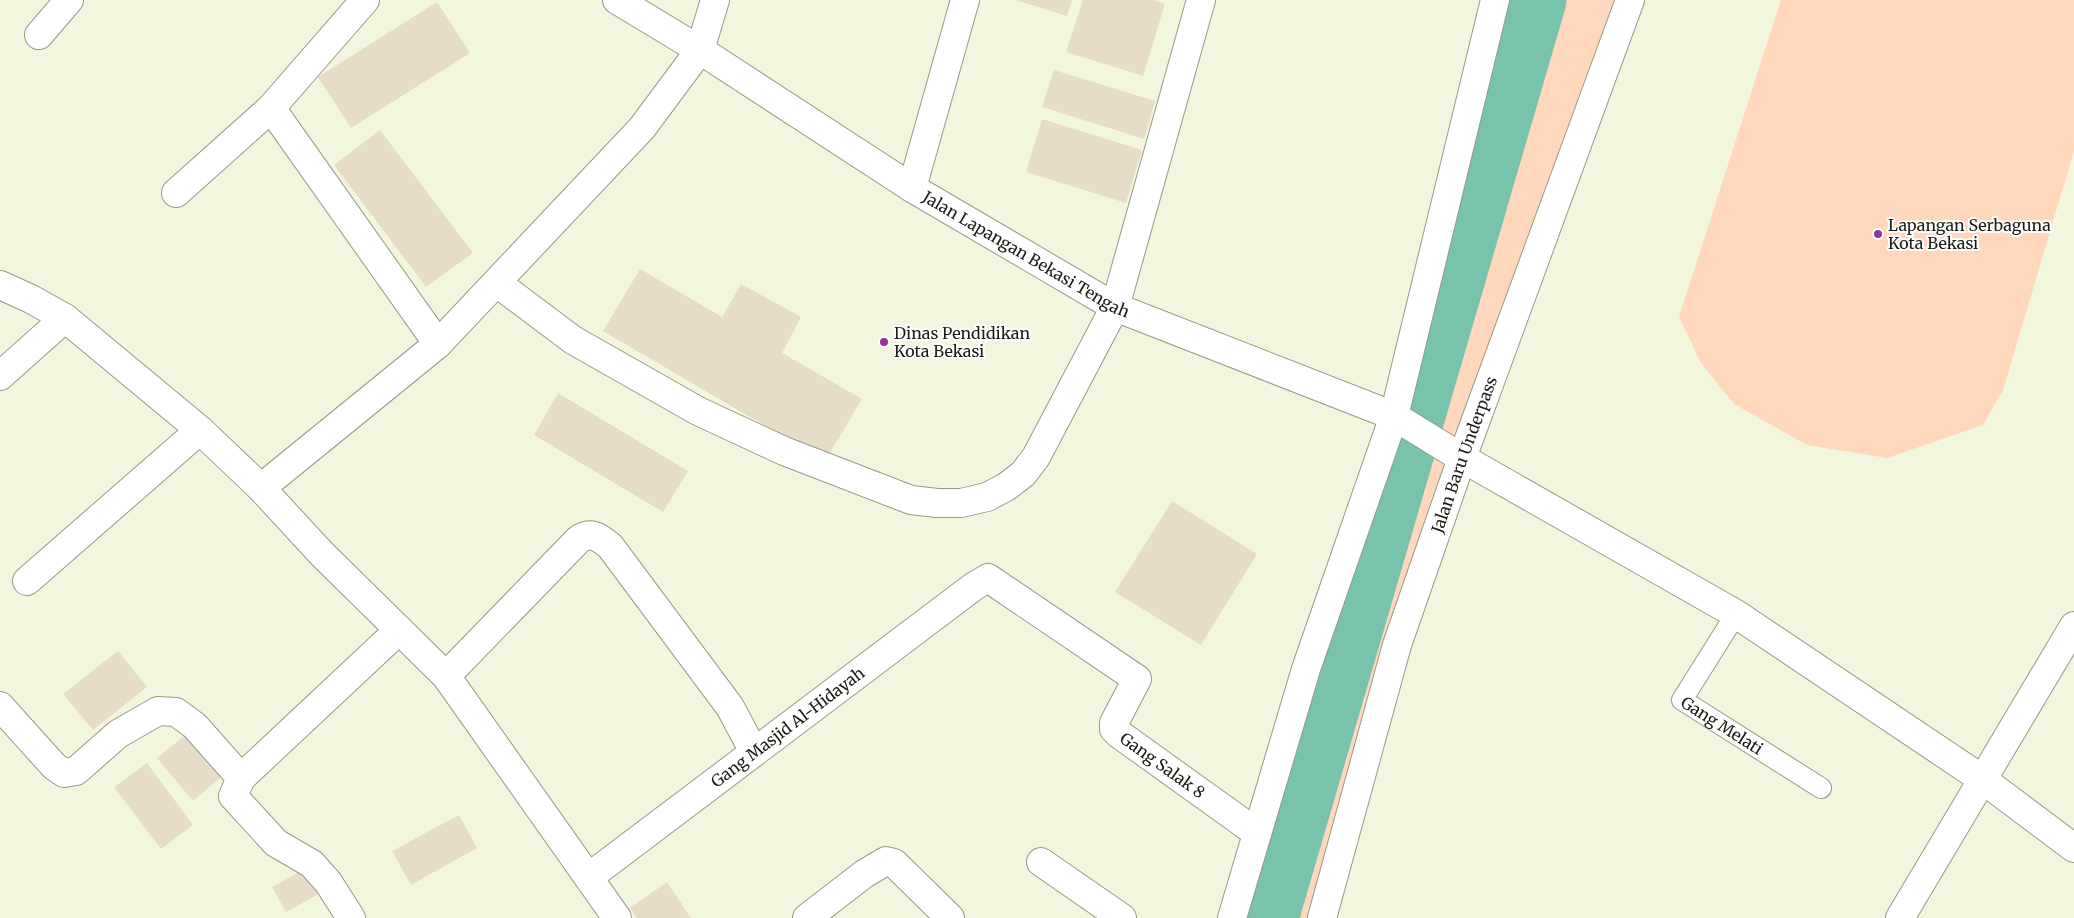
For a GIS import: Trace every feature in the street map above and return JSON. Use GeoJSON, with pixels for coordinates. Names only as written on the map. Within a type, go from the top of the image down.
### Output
{"type":"FeatureCollection","features":[{"type":"Feature","properties":{"kind":"street"},"geometry":{"type":"LineString","coordinates":[[39,35],[70,0]]}},
{"type":"Feature","properties":{"kind":"street"},"geometry":{"type":"LineString","coordinates":[[176,193],[271,108],[365,0]]}},
{"type":"Feature","properties":{"kind":"street","name":"Jalan Lapangan Bekasi Tengah"},"geometry":{"type":"LineString","coordinates":[[617,0],[700,50],[912,188],[1115,307],[1394,416],[1462,458],[1736,614],[1982,779],[2074,848]]}},
{"type":"Feature","properties":{"kind":"street"},"geometry":{"type":"LineString","coordinates":[[261,488],[438,344],[642,128],[700,50],[716,0]]}},
{"type":"Feature","properties":{"kind":"street"},"geometry":{"type":"LineString","coordinates":[[912,188],[965,0]]}},
{"type":"Feature","properties":{"kind":"street"},"geometry":{"type":"LineString","coordinates":[[497,283],[574,340],[698,411],[784,451],[911,500],[961,503],[987,497],[1006,487],[1023,474],[1036,457],[1115,307],[1201,0]]}},
{"type":"Feature","properties":{"kind":"street"},"geometry":{"type":"LineString","coordinates":[[1232,918],[1306,669],[1394,416],[1495,0]]}},
{"type":"Feature","properties":{"kind":"street","name":"Jalan Baru Underpass"},"geometry":{"type":"LineString","coordinates":[[1322,918],[1397,645],[1462,458],[1630,0]]}},
{"type":"Feature","properties":{"kind":"street"},"geometry":{"type":"LineString","coordinates":[[271,108],[438,344]]}},
{"type":"Feature","properties":{"kind":"street"},"geometry":{"type":"LineString","coordinates":[[0,285],[31,299],[65,318],[200,430],[261,488],[322,554],[446,676],[588,877],[605,913]]}},
{"type":"Feature","properties":{"kind":"street"},"geometry":{"type":"LineString","coordinates":[[0,376],[65,318]]}},
{"type":"Feature","properties":{"kind":"street"},"geometry":{"type":"LineString","coordinates":[[28,581],[200,430]]}},
{"type":"Feature","properties":{"kind":"street"},"geometry":{"type":"LineString","coordinates":[[446,676],[578,540],[583,536],[596,536],[610,546],[724,699],[754,752]]}},
{"type":"Feature","properties":{"kind":"street","name":"Gang Salak 8"},"geometry":{"type":"LineString","coordinates":[[988,578],[1137,679],[1114,722],[1114,729],[1257,833]]}},
{"type":"Feature","properties":{"kind":"street","name":"Gang Masjid Al-Hidayah"},"geometry":{"type":"LineString","coordinates":[[588,877],[973,587],[988,578]]}},
{"type":"Feature","properties":{"kind":"street"},"geometry":{"type":"LineString","coordinates":[[1900,918],[2074,626]]}},
{"type":"Feature","properties":{"kind":"street"},"geometry":{"type":"LineString","coordinates":[[351,918],[328,882],[312,864],[276,843],[234,796],[241,778],[399,630]]}},
{"type":"Feature","properties":{"kind":"street"},"geometry":{"type":"LineString","coordinates":[[0,706],[54,766],[64,773],[76,771],[118,734],[158,711],[176,712],[195,726],[241,778]]}},
{"type":"Feature","properties":{"kind":"street"},"geometry":{"type":"LineString","coordinates":[[807,918],[882,862],[886,861],[894,864],[950,918]]}},
{"type":"Feature","properties":{"kind":"street"},"geometry":{"type":"LineString","coordinates":[[1041,862],[1122,918]]}},
{"type":"Feature","properties":{"kind":"lane","name":"Gang Melati"},"geometry":{"type":"LineString","coordinates":[[1736,614],[1682,700],[1821,788]]}},
{"type":"Feature","properties":{"kind":"shaded area"},"geometry":{"type":"Polygon","coordinates":[[[1495,0],[1630,0],[1462,458],[1322,918],[1231,918],[1394,416],[1495,0]]]}},
{"type":"Feature","properties":{"kind":"shaded area","name":"Lapangan Serbaguna Kota Bekasi"},"geometry":{"type":"Polygon","coordinates":[[[1781,0],[2074,0],[2074,151],[2003,390],[1983,425],[1887,458],[1807,445],[1734,404],[1701,363],[1679,317],[1781,0]]]}},
{"type":"Feature","properties":{"kind":"building"},"geometry":{"type":"Polygon","coordinates":[[[1016,0],[1072,0],[1067,16],[1016,0]]]}},
{"type":"Feature","properties":{"kind":"building"},"geometry":{"type":"Polygon","coordinates":[[[1083,0],[1154,0],[1165,4],[1143,76],[1066,52],[1083,0]]]}},
{"type":"Feature","properties":{"kind":"building"},"geometry":{"type":"Polygon","coordinates":[[[437,2],[470,53],[351,128],[318,77],[437,2]]]}},
{"type":"Feature","properties":{"kind":"building"},"geometry":{"type":"Polygon","coordinates":[[[1054,70],[1155,101],[1144,139],[1042,107],[1054,70]]]}},
{"type":"Feature","properties":{"kind":"building"},"geometry":{"type":"Polygon","coordinates":[[[1042,119],[1142,150],[1126,203],[1026,172],[1042,119]]]}},
{"type":"Feature","properties":{"kind":"building"},"geometry":{"type":"Polygon","coordinates":[[[380,130],[473,253],[426,287],[334,165],[380,130]]]}},
{"type":"Feature","properties":{"kind":"building"},"geometry":{"type":"Polygon","coordinates":[[[640,269],[722,317],[741,284],[801,317],[782,353],[862,399],[825,461],[603,331],[640,269]]]}},
{"type":"Feature","properties":{"kind":"building"},"geometry":{"type":"Polygon","coordinates":[[[558,393],[688,471],[663,512],[534,435],[558,393]]]}},
{"type":"Feature","properties":{"kind":"building"},"geometry":{"type":"Polygon","coordinates":[[[1172,501],[1257,554],[1201,645],[1115,592],[1172,501]]]}},
{"type":"Feature","properties":{"kind":"building"},"geometry":{"type":"Polygon","coordinates":[[[118,651],[147,687],[93,730],[63,694],[118,651]]]}},
{"type":"Feature","properties":{"kind":"building"},"geometry":{"type":"Polygon","coordinates":[[[193,729],[227,772],[193,801],[157,758],[193,729]]]}},
{"type":"Feature","properties":{"kind":"building"},"geometry":{"type":"Polygon","coordinates":[[[147,763],[193,825],[161,849],[114,787],[147,763]]]}},
{"type":"Feature","properties":{"kind":"building"},"geometry":{"type":"Polygon","coordinates":[[[459,815],[477,848],[411,885],[392,851],[459,815]]]}},
{"type":"Feature","properties":{"kind":"building"},"geometry":{"type":"Polygon","coordinates":[[[310,866],[324,891],[286,912],[272,887],[310,866]]]}},
{"type":"Feature","properties":{"kind":"building"},"geometry":{"type":"Polygon","coordinates":[[[667,882],[691,918],[637,918],[630,908],[667,882]]]}},
{"type":"Feature","properties":{"kind":"waterway"},"geometry":{"type":"LineString","coordinates":[[1268,918],[1536,0]]}},
{"type":"Feature","properties":{"kind":"place","name":"Lapangan Serbaguna Kota Bekasi"},"geometry":{"type":"Point","coordinates":[1878,234]}},
{"type":"Feature","properties":{"kind":"place","name":"Dinas Pendidikan Kota Bekasi"},"geometry":{"type":"Point","coordinates":[884,342]}}]}
